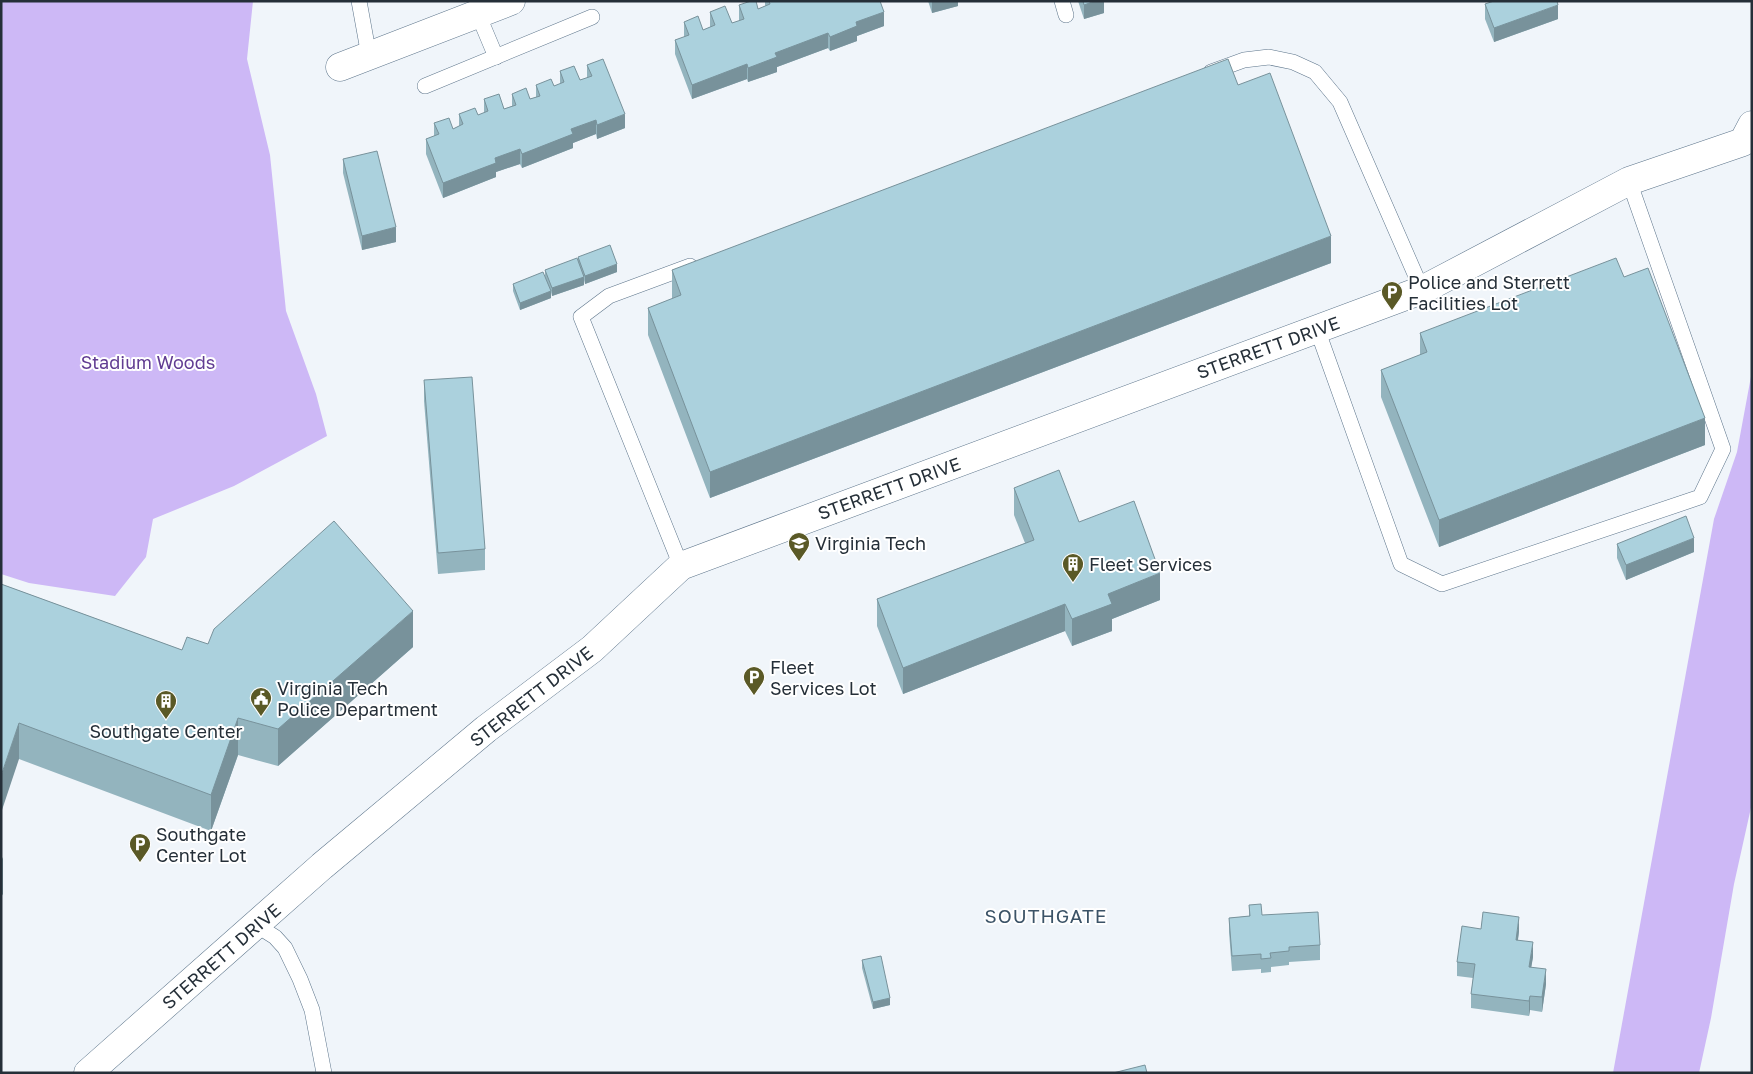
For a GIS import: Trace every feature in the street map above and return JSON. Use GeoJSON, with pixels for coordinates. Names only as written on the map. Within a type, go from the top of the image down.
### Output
{"type":"FeatureCollection","features":[{"type":"Feature","properties":{"kind":"street"},"geometry":{"type":"LineString","coordinates":[[340,67],[510,1]]}},
{"type":"Feature","properties":{"kind":"street","name":"STERRETT DRIVE"},"geometry":{"type":"LineString","coordinates":[[88,1073],[322,866],[486,729],[592,649],[681,566],[1422,290],[1629,181],[1743,142],[1752,125]]}},
{"type":"Feature","properties":{"kind":"lane"},"geometry":{"type":"LineString","coordinates":[[359,1],[369,56]]}},
{"type":"Feature","properties":{"kind":"lane"},"geometry":{"type":"LineString","coordinates":[[478,14],[496,57]]}},
{"type":"Feature","properties":{"kind":"lane"},"geometry":{"type":"LineString","coordinates":[[425,86],[592,17]]}},
{"type":"Feature","properties":{"kind":"lane"},"geometry":{"type":"LineString","coordinates":[[1197,78],[1244,60],[1269,57],[1293,62],[1315,72],[1340,102],[1422,290]]}},
{"type":"Feature","properties":{"kind":"lane"},"geometry":{"type":"LineString","coordinates":[[1317,329],[1401,564],[1442,584],[1700,497],[1723,449],[1629,181]]}},
{"type":"Feature","properties":{"kind":"lane"},"geometry":{"type":"LineString","coordinates":[[681,566],[581,317],[609,296],[702,261]]}},
{"type":"Feature","properties":{"kind":"lane"},"geometry":{"type":"LineString","coordinates":[[256,925],[275,937],[285,948],[300,978],[312,1010],[321,1072]]}},
{"type":"Feature","properties":{"kind":"green space","name":"Stadium Woods"},"geometry":{"type":"Polygon","coordinates":[[[1,1],[253,1],[247,59],[270,155],[286,311],[316,394],[327,436],[234,486],[153,519],[146,557],[115,596],[29,583],[1,574],[1,1]]]}},
{"type":"Feature","properties":{"kind":"green space"},"geometry":{"type":"Polygon","coordinates":[[[1752,371],[1752,803],[1734,884],[1711,1018],[1699,1073],[1613,1073],[1714,519],[1737,452],[1752,371]]]}},
{"type":"Feature","properties":{"kind":"building"},"geometry":{"type":"Polygon","coordinates":[[[756,1],[758,9],[770,4],[769,1],[880,1],[884,12],[856,22],[857,26],[830,37],[828,33],[775,53],[777,57],[748,68],[747,64],[692,85],[675,40],[689,35],[684,22],[698,16],[703,30],[715,25],[710,12],[725,6],[732,23],[744,19],[739,5],[756,1]]]}},
{"type":"Feature","properties":{"kind":"building"},"geometry":{"type":"Polygon","coordinates":[[[1083,1],[1095,1],[1084,5],[1083,1]]]}},
{"type":"Feature","properties":{"kind":"building"},"geometry":{"type":"Polygon","coordinates":[[[1494,1],[1557,1],[1558,5],[1494,28],[1485,4],[1494,1]]]}},
{"type":"Feature","properties":{"kind":"building"},"geometry":{"type":"Polygon","coordinates":[[[603,59],[625,114],[597,125],[596,120],[571,129],[573,134],[522,154],[520,149],[495,158],[496,163],[443,183],[426,139],[439,134],[434,123],[449,118],[453,129],[463,124],[459,114],[475,108],[478,115],[488,111],[484,99],[499,94],[504,109],[516,105],[512,94],[526,88],[530,99],[540,96],[536,85],[551,79],[554,86],[564,82],[560,71],[574,66],[580,80],[592,76],[587,65],[603,59]]]}},
{"type":"Feature","properties":{"kind":"building"},"geometry":{"type":"Polygon","coordinates":[[[1228,59],[1238,85],[1270,73],[1331,236],[710,472],[648,308],[681,295],[672,270],[1228,59]]]}},
{"type":"Feature","properties":{"kind":"building"},"geometry":{"type":"Polygon","coordinates":[[[377,151],[396,227],[362,236],[343,159],[377,151]]]}},
{"type":"Feature","properties":{"kind":"building"},"geometry":{"type":"Polygon","coordinates":[[[610,245],[617,264],[585,276],[578,257],[610,245]]]}},
{"type":"Feature","properties":{"kind":"building"},"geometry":{"type":"Polygon","coordinates":[[[577,258],[584,277],[552,288],[545,270],[577,258]]]}},
{"type":"Feature","properties":{"kind":"building"},"geometry":{"type":"Polygon","coordinates":[[[1616,258],[1624,277],[1648,268],[1705,418],[1439,520],[1381,370],[1427,352],[1420,333],[1616,258]]]}},
{"type":"Feature","properties":{"kind":"building"},"geometry":{"type":"Polygon","coordinates":[[[543,272],[551,291],[520,303],[513,284],[543,272]]]}},
{"type":"Feature","properties":{"kind":"building"},"geometry":{"type":"Polygon","coordinates":[[[472,377],[485,549],[438,553],[424,380],[472,377]]]}},
{"type":"Feature","properties":{"kind":"building","name":"Fleet Services"},"geometry":{"type":"Polygon","coordinates":[[[1059,470],[1079,522],[1134,501],[1160,573],[1108,594],[1112,604],[1072,619],[1065,604],[903,668],[877,599],[1034,540],[1014,488],[1059,470]]]}},
{"type":"Feature","properties":{"kind":"building"},"geometry":{"type":"Polygon","coordinates":[[[1686,516],[1694,538],[1626,565],[1617,544],[1686,516]]]}},
{"type":"Feature","properties":{"kind":"building","name":"Southgate Center"},"geometry":{"type":"Polygon","coordinates":[[[334,521],[413,611],[278,729],[238,718],[211,795],[19,723],[1,776],[1,584],[182,650],[187,637],[208,644],[214,629],[334,521]]]}},
{"type":"Feature","properties":{"kind":"building"},"geometry":{"type":"Polygon","coordinates":[[[1261,904],[1262,915],[1318,912],[1320,945],[1289,947],[1289,951],[1270,953],[1271,958],[1261,959],[1261,954],[1232,956],[1229,918],[1250,916],[1249,905],[1261,904]]]}},
{"type":"Feature","properties":{"kind":"building"},"geometry":{"type":"Polygon","coordinates":[[[1483,912],[1519,917],[1516,940],[1533,942],[1529,967],[1546,969],[1542,997],[1530,996],[1529,1001],[1471,994],[1475,964],[1457,962],[1462,926],[1481,929],[1483,912]]]}},
{"type":"Feature","properties":{"kind":"building"},"geometry":{"type":"Polygon","coordinates":[[[881,956],[890,998],[873,1002],[862,960],[881,956]]]}},
{"type":"Feature","properties":{"kind":"building"},"geometry":{"type":"Polygon","coordinates":[[[1145,1065],[1147,1073],[1113,1073],[1145,1065]]]}},
{"type":"Feature","properties":{"kind":"place","name":"Police and Sterrett Facilities Lot"},"geometry":{"type":"Point","coordinates":[1392,311]}},
{"type":"Feature","properties":{"kind":"place","name":"Virginia Tech"},"geometry":{"type":"Point","coordinates":[799,562]}},
{"type":"Feature","properties":{"kind":"place","name":"Fleet Services"},"geometry":{"type":"Point","coordinates":[1073,583]}},
{"type":"Feature","properties":{"kind":"place","name":"Fleet Services Lot"},"geometry":{"type":"Point","coordinates":[754,696]}},
{"type":"Feature","properties":{"kind":"place","name":"Virginia Tech Police Department"},"geometry":{"type":"Point","coordinates":[261,717]}},
{"type":"Feature","properties":{"kind":"place","name":"Southgate Center"},"geometry":{"type":"Point","coordinates":[166,720]}},
{"type":"Feature","properties":{"kind":"place","name":"Southgate Center Lot"},"geometry":{"type":"Point","coordinates":[140,863]}},
{"type":"Feature","properties":{"kind":"district","name":"SOUTHGATE"},"geometry":{"type":"Point","coordinates":[1046,915]}}]}
